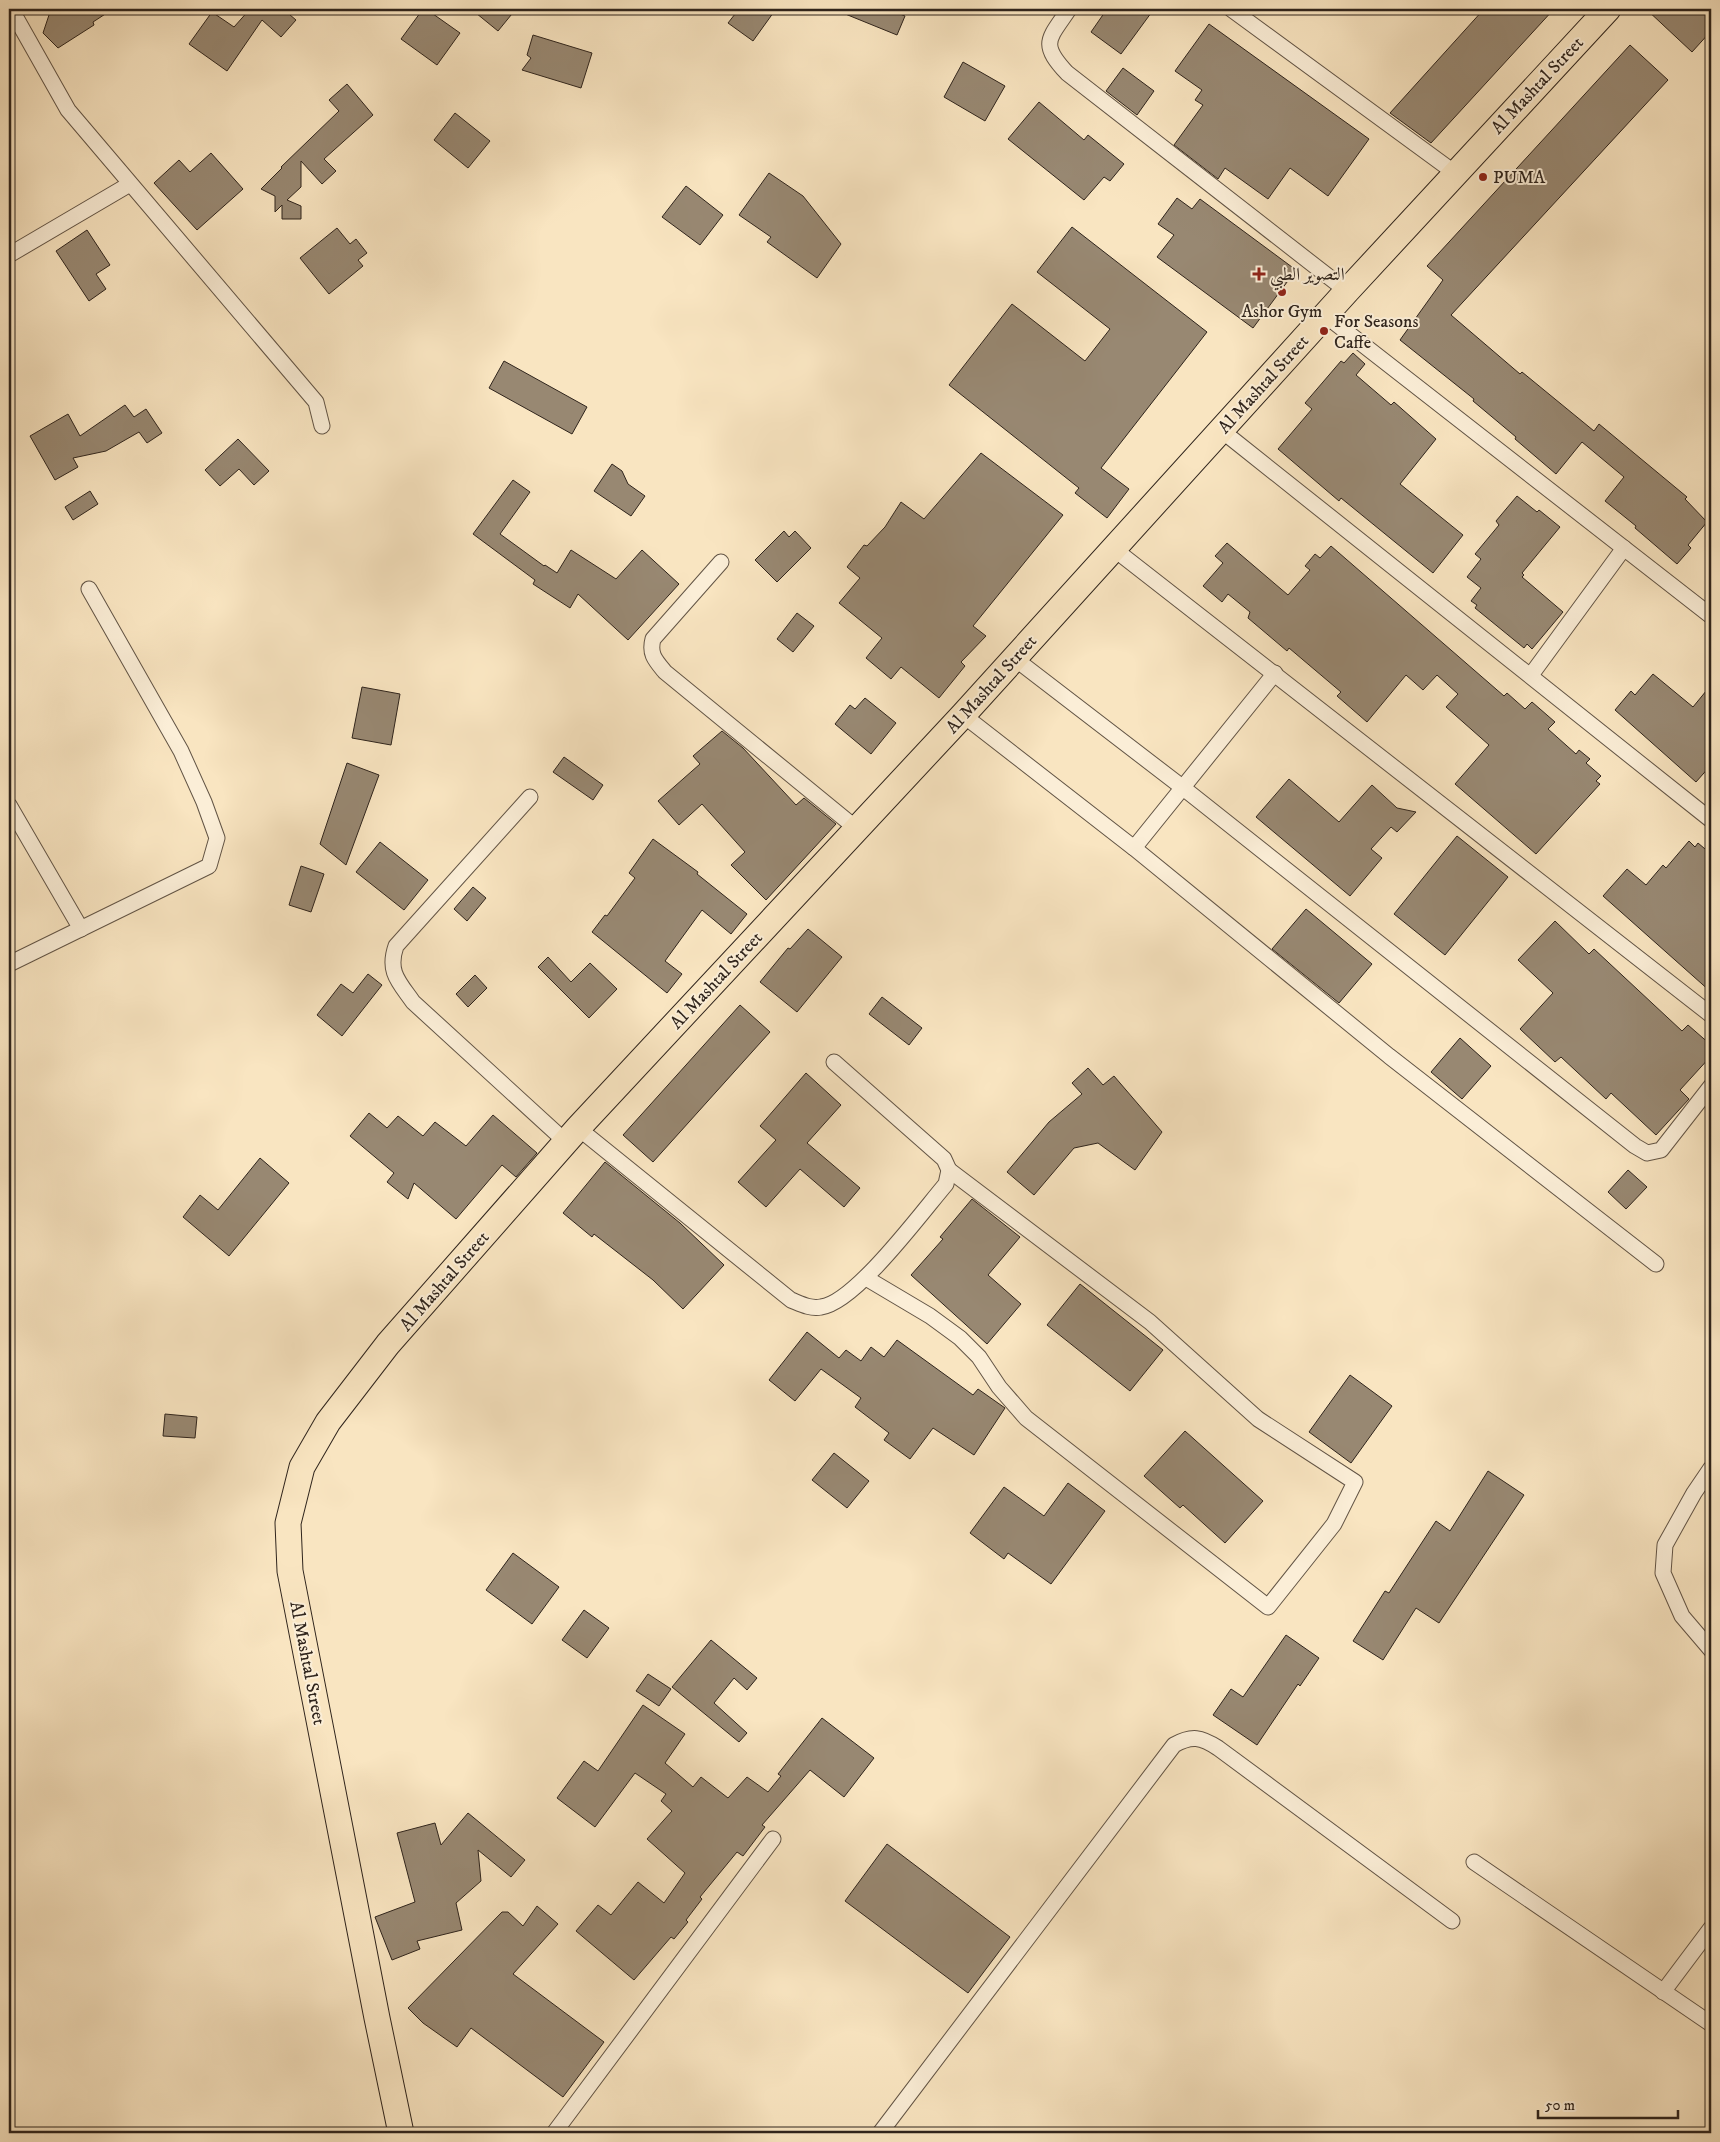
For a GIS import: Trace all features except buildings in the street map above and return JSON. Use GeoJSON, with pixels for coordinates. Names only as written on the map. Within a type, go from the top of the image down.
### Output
{"type":"FeatureCollection","features":[{"type":"Feature","properties":{"kind":"main road","name":"Al Mashtal Street"},"geometry":{"type":"LineString","coordinates":[[402,2133],[377,2018],[290,1571],[288,1522],[302,1467],[328,1422],[388,1344],[572,1135],[963,715],[1325,315],[1608,9]]}},
{"type":"Feature","properties":{"kind":"street"},"geometry":{"type":"LineString","coordinates":[[11,9],[68,110],[316,402],[322,426]]}},
{"type":"Feature","properties":{"kind":"street"},"geometry":{"type":"LineString","coordinates":[[1069,9],[1050,38],[1049,46],[1053,58],[1067,73],[1347,291]]}},
{"type":"Feature","properties":{"kind":"street"},"geometry":{"type":"LineString","coordinates":[[1231,9],[1455,173]]}},
{"type":"Feature","properties":{"kind":"street"},"geometry":{"type":"LineString","coordinates":[[9,255],[130,184]]}},
{"type":"Feature","properties":{"kind":"street"},"geometry":{"type":"LineString","coordinates":[[1325,315],[1711,616]]}},
{"type":"Feature","properties":{"kind":"street"},"geometry":{"type":"LineString","coordinates":[[1222,430],[1711,820]]}},
{"type":"Feature","properties":{"kind":"street"},"geometry":{"type":"LineString","coordinates":[[1531,675],[1624,548]]}},
{"type":"Feature","properties":{"kind":"street"},"geometry":{"type":"LineString","coordinates":[[1114,549],[1711,1015]]}},
{"type":"Feature","properties":{"kind":"street"},"geometry":{"type":"LineString","coordinates":[[721,562],[654,639],[651,649],[653,658],[665,672],[857,829]]}},
{"type":"Feature","properties":{"kind":"street"},"geometry":{"type":"LineString","coordinates":[[9,964],[209,866],[217,838],[204,802],[180,751],[89,589]]}},
{"type":"Feature","properties":{"kind":"street"},"geometry":{"type":"LineString","coordinates":[[1014,658],[1182,787],[1635,1146],[1647,1153],[1661,1150],[1711,1086]]}},
{"type":"Feature","properties":{"kind":"street"},"geometry":{"type":"LineString","coordinates":[[1134,848],[1275,673]]}},
{"type":"Feature","properties":{"kind":"street"},"geometry":{"type":"LineString","coordinates":[[963,715],[1134,848],[1389,1056],[1656,1264]]}},
{"type":"Feature","properties":{"kind":"street"},"geometry":{"type":"LineString","coordinates":[[530,797],[396,946],[392,958],[394,975],[413,1002],[572,1135],[791,1300],[806,1306],[821,1307],[838,1302],[866,1278],[946,1184],[949,1170]]}},
{"type":"Feature","properties":{"kind":"street"},"geometry":{"type":"LineString","coordinates":[[9,805],[81,929]]}},
{"type":"Feature","properties":{"kind":"street"},"geometry":{"type":"LineString","coordinates":[[834,1062],[944,1159],[949,1170],[1150,1322],[1258,1418],[1355,1482],[1334,1524],[1268,1607],[1026,1418],[999,1387],[979,1357],[960,1338],[930,1316],[866,1278]]}},
{"type":"Feature","properties":{"kind":"street"},"geometry":{"type":"LineString","coordinates":[[1711,1468],[1694,1493],[1665,1545],[1663,1573],[1682,1616],[1711,1650]]}},
{"type":"Feature","properties":{"kind":"street"},"geometry":{"type":"LineString","coordinates":[[880,2133],[1174,1745],[1185,1739],[1195,1738],[1208,1742],[1218,1748],[1452,1921]]}},
{"type":"Feature","properties":{"kind":"street"},"geometry":{"type":"LineString","coordinates":[[554,2133],[773,1839]]}},
{"type":"Feature","properties":{"kind":"street"},"geometry":{"type":"LineString","coordinates":[[1474,1862],[1711,2024]]}},
{"type":"Feature","properties":{"kind":"street"},"geometry":{"type":"LineString","coordinates":[[1663,1992],[1711,1928]]}},
{"type":"Feature","properties":{"kind":"place","name":"PUMA"},"geometry":{"type":"Point","coordinates":[1483,177]}},
{"type":"Feature","properties":{"kind":"place","name":"التصوير الطبي"},"geometry":{"type":"Point","coordinates":[1259,274]}},
{"type":"Feature","properties":{"kind":"place","name":"Ashor Gym"},"geometry":{"type":"Point","coordinates":[1282,292]}},
{"type":"Feature","properties":{"kind":"place","name":"For Seasons Caffe"},"geometry":{"type":"Point","coordinates":[1324,331]}}]}
